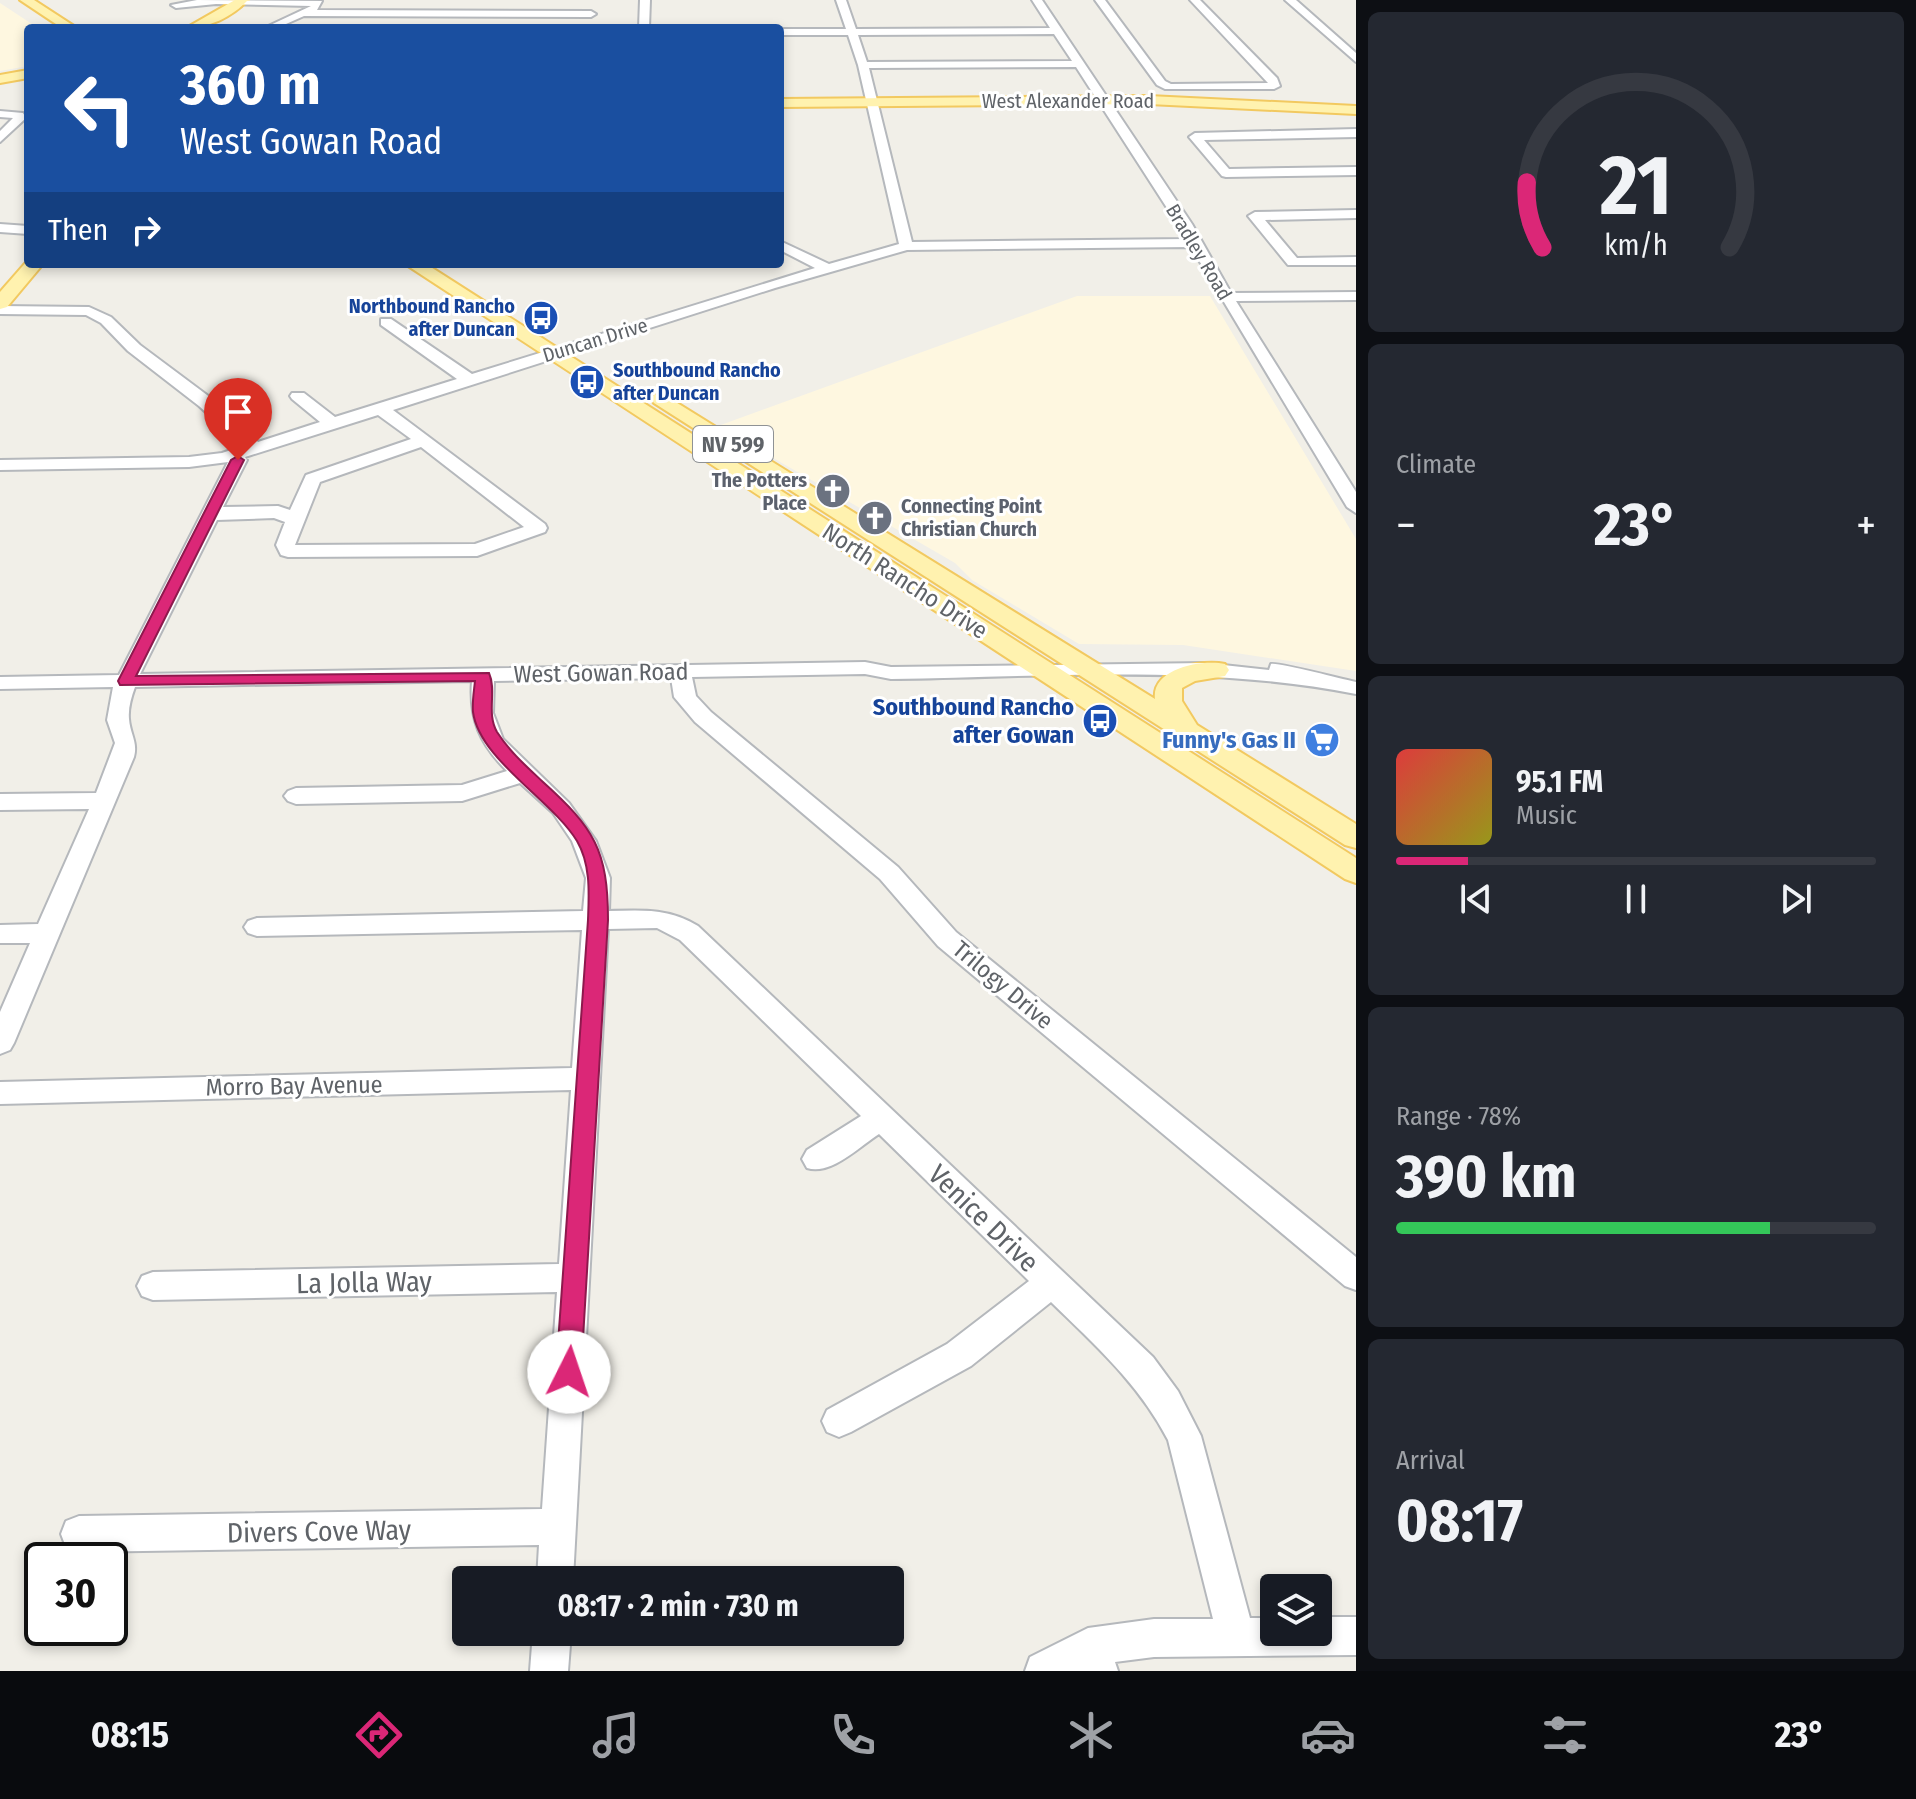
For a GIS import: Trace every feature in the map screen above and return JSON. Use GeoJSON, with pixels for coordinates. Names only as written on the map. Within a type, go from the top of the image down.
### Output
{"type":"FeatureCollection","features":[{"type":"Feature","properties":{"kind":"main road"},"geometry":{"type":"LineString","coordinates":[[192,21],[249,1]]}},
{"type":"Feature","properties":{"kind":"main road"},"geometry":{"type":"LineString","coordinates":[[216,24],[249,1]]}},
{"type":"Feature","properties":{"kind":"main road"},"geometry":{"type":"LineString","coordinates":[[21,4],[44,24]]}},
{"type":"Feature","properties":{"kind":"main road"},"geometry":{"type":"LineString","coordinates":[[21,4],[63,24]]}},
{"type":"Feature","properties":{"kind":"main road"},"geometry":{"type":"LineString","coordinates":[[0,77],[24,72]]}},
{"type":"Feature","properties":{"kind":"main road","name":"West Alexander Road"},"geometry":{"type":"LineString","coordinates":[[784,103],[1100,96],[1217,97],[1356,110]]}},
{"type":"Feature","properties":{"kind":"main road"},"geometry":{"type":"LineString","coordinates":[[0,303],[31,268]]}},
{"type":"Feature","properties":{"kind":"main road","name":"North Rancho Drive"},"geometry":{"type":"LineString","coordinates":[[420,268],[702,450],[772,482],[802,489],[1356,872]]}},
{"type":"Feature","properties":{"kind":"main road","name":"North Rancho Drive"},"geometry":{"type":"LineString","coordinates":[[452,268],[576,346],[772,482],[1058,665],[1189,732],[1356,838]]}},
{"type":"Feature","properties":{"kind":"main road"},"geometry":{"type":"LineString","coordinates":[[1189,732],[1170,709],[1166,698],[1168,689],[1180,677],[1216,670]]}},
{"type":"Feature","properties":{"kind":"street"},"geometry":{"type":"LineString","coordinates":[[171,3],[190,0]]}},
{"type":"Feature","properties":{"kind":"street"},"geometry":{"type":"LineString","coordinates":[[589,24],[592,0]]}},
{"type":"Feature","properties":{"kind":"street"},"geometry":{"type":"LineString","coordinates":[[644,24],[645,0]]}},
{"type":"Feature","properties":{"kind":"street"},"geometry":{"type":"LineString","coordinates":[[841,0],[863,65],[906,246]]}},
{"type":"Feature","properties":{"kind":"street","name":"Bradley Road"},"geometry":{"type":"LineString","coordinates":[[1037,0],[1185,224],[1226,297],[1353,498]]}},
{"type":"Feature","properties":{"kind":"street"},"geometry":{"type":"LineString","coordinates":[[1100,0],[1161,83],[1169,87],[1217,97],[1274,86],[1273,80],[1195,0]]}},
{"type":"Feature","properties":{"kind":"street"},"geometry":{"type":"LineString","coordinates":[[1290,0],[1356,59]]}},
{"type":"Feature","properties":{"kind":"street"},"geometry":{"type":"LineString","coordinates":[[171,3],[320,1]]}},
{"type":"Feature","properties":{"kind":"street"},"geometry":{"type":"LineString","coordinates":[[278,24],[320,1]]}},
{"type":"Feature","properties":{"kind":"street"},"geometry":{"type":"LineString","coordinates":[[171,3],[192,21]]}},
{"type":"Feature","properties":{"kind":"street"},"geometry":{"type":"LineString","coordinates":[[301,13],[591,14]]}},
{"type":"Feature","properties":{"kind":"street"},"geometry":{"type":"LineString","coordinates":[[784,32],[1057,31]]}},
{"type":"Feature","properties":{"kind":"street"},"geometry":{"type":"LineString","coordinates":[[863,65],[1079,64]]}},
{"type":"Feature","properties":{"kind":"street"},"geometry":{"type":"LineString","coordinates":[[0,114],[19,115],[0,138]]}},
{"type":"Feature","properties":{"kind":"street"},"geometry":{"type":"LineString","coordinates":[[1356,133],[1195,137],[1226,173],[1356,171]]}},
{"type":"Feature","properties":{"kind":"street"},"geometry":{"type":"LineString","coordinates":[[1356,214],[1255,216],[1293,262],[1356,261]]}},
{"type":"Feature","properties":{"kind":"street"},"geometry":{"type":"LineString","coordinates":[[0,228],[24,230]]}},
{"type":"Feature","properties":{"kind":"street","name":"Duncan Drive"},"geometry":{"type":"LineString","coordinates":[[0,465],[189,462],[233,455],[468,379],[906,246],[1194,243]]}},
{"type":"Feature","properties":{"kind":"street"},"geometry":{"type":"LineString","coordinates":[[784,247],[829,269]]}},
{"type":"Feature","properties":{"kind":"street"},"geometry":{"type":"LineString","coordinates":[[1226,297],[1356,296]]}},
{"type":"Feature","properties":{"kind":"street"},"geometry":{"type":"LineString","coordinates":[[0,310],[89,311],[106,320],[134,348],[205,402],[254,447]]}},
{"type":"Feature","properties":{"kind":"street"},"geometry":{"type":"LineString","coordinates":[[386,322],[468,379]]}},
{"type":"Feature","properties":{"kind":"street"},"geometry":{"type":"LineString","coordinates":[[298,396],[330,422]]}},
{"type":"Feature","properties":{"kind":"street"},"geometry":{"type":"LineString","coordinates":[[379,407],[538,528],[477,550],[295,553],[285,545],[290,516],[312,479],[422,441]]}},
{"type":"Feature","properties":{"kind":"street"},"geometry":{"type":"LineString","coordinates":[[0,1043],[123,757],[126,743],[119,731],[116,709],[126,681],[213,516],[238,460],[233,455]]}},
{"type":"Feature","properties":{"kind":"street"},"geometry":{"type":"LineString","coordinates":[[213,516],[220,522],[274,522],[290,516]]}},
{"type":"Feature","properties":{"kind":"street","name":"West Gowan Road"},"geometry":{"type":"LineString","coordinates":[[0,683],[865,668],[891,673],[1210,659],[1278,668],[1291,675],[1356,688]]}},
{"type":"Feature","properties":{"kind":"street","name":"West Gowan Road"},"geometry":{"type":"LineString","coordinates":[[1058,665],[1216,670],[1275,677],[1291,675]]}},
{"type":"Feature","properties":{"kind":"street","name":"Trilogy Drive"},"geometry":{"type":"LineString","coordinates":[[680,671],[685,697],[703,717],[889,873],[947,939],[1356,1276]]}},
{"type":"Feature","properties":{"kind":"street"},"geometry":{"type":"LineString","coordinates":[[483,676],[482,712],[487,729],[506,757],[559,806],[587,841],[598,878],[598,920],[556,1566]]}},
{"type":"Feature","properties":{"kind":"street"},"geometry":{"type":"LineString","coordinates":[[296,796],[462,793],[485,788],[523,773]]}},
{"type":"Feature","properties":{"kind":"street"},"geometry":{"type":"LineString","coordinates":[[0,802],[105,801]]}},
{"type":"Feature","properties":{"kind":"street","name":"Venice Drive"},"geometry":{"type":"LineString","coordinates":[[257,927],[657,919],[674,923],[689,933],[1141,1368],[1166,1402],[1184,1436],[1236,1636]]}},
{"type":"Feature","properties":{"kind":"street"},"geometry":{"type":"LineString","coordinates":[[0,934],[48,933]]}},
{"type":"Feature","properties":{"kind":"street","name":"Morro Bay Avenue"},"geometry":{"type":"LineString","coordinates":[[0,1093],[588,1079]]}},
{"type":"Feature","properties":{"kind":"street"},"geometry":{"type":"LineString","coordinates":[[817,1159],[881,1118]]}},
{"type":"Feature","properties":{"kind":"street","name":"La Jolla Way"},"geometry":{"type":"LineString","coordinates":[[153,1286],[575,1278]]}},
{"type":"Feature","properties":{"kind":"street"},"geometry":{"type":"LineString","coordinates":[[839,1421],[959,1355],[1051,1283]]}},
{"type":"Feature","properties":{"kind":"street","name":"Divers Cove Way"},"geometry":{"type":"LineString","coordinates":[[79,1534],[559,1527]]}},
{"type":"Feature","properties":{"kind":"street"},"geometry":{"type":"LineString","coordinates":[[1044,1671],[1093,1659],[1154,1638],[1356,1636]]}},
{"type":"Feature","properties":{"kind":"street"},"geometry":{"type":"LineString","coordinates":[[549,1671],[551,1646]]}},
{"type":"Feature","properties":{"kind":"shaded area"},"geometry":{"type":"Polygon","coordinates":[[[0,3],[32,24],[24,24],[24,67],[0,71],[0,3]]]}},
{"type":"Feature","properties":{"kind":"shaded area"},"geometry":{"type":"Polygon","coordinates":[[[1077,296],[1210,296],[1356,539],[1356,671],[1183,645],[1079,644],[972,580],[955,563],[718,426],[1077,296]]]}},
{"type":"Feature","properties":{"kind":"place","name":"Northbound Rancho after Duncan"},"geometry":{"type":"Point","coordinates":[541,318]}},
{"type":"Feature","properties":{"kind":"place","name":"Southbound Rancho after Duncan"},"geometry":{"type":"Point","coordinates":[587,382]}},
{"type":"Feature","properties":{"kind":"place","name":"The Potters Place"},"geometry":{"type":"Point","coordinates":[833,491]}},
{"type":"Feature","properties":{"kind":"place","name":"Connecting Point Christian Church"},"geometry":{"type":"Point","coordinates":[875,518]}},
{"type":"Feature","properties":{"kind":"place","name":"Southbound Rancho after Gowan"},"geometry":{"type":"Point","coordinates":[1100,721]}},
{"type":"Feature","properties":{"kind":"place","name":"Funny's Gas II"},"geometry":{"type":"Point","coordinates":[1322,740]}},
{"type":"Feature","properties":{"kind":"route"},"geometry":{"type":"LineString","coordinates":[[238,460],[126,681],[483,676],[482,712],[487,729],[506,757],[559,806],[587,841],[598,878],[598,920],[569,1372]]}}]}
